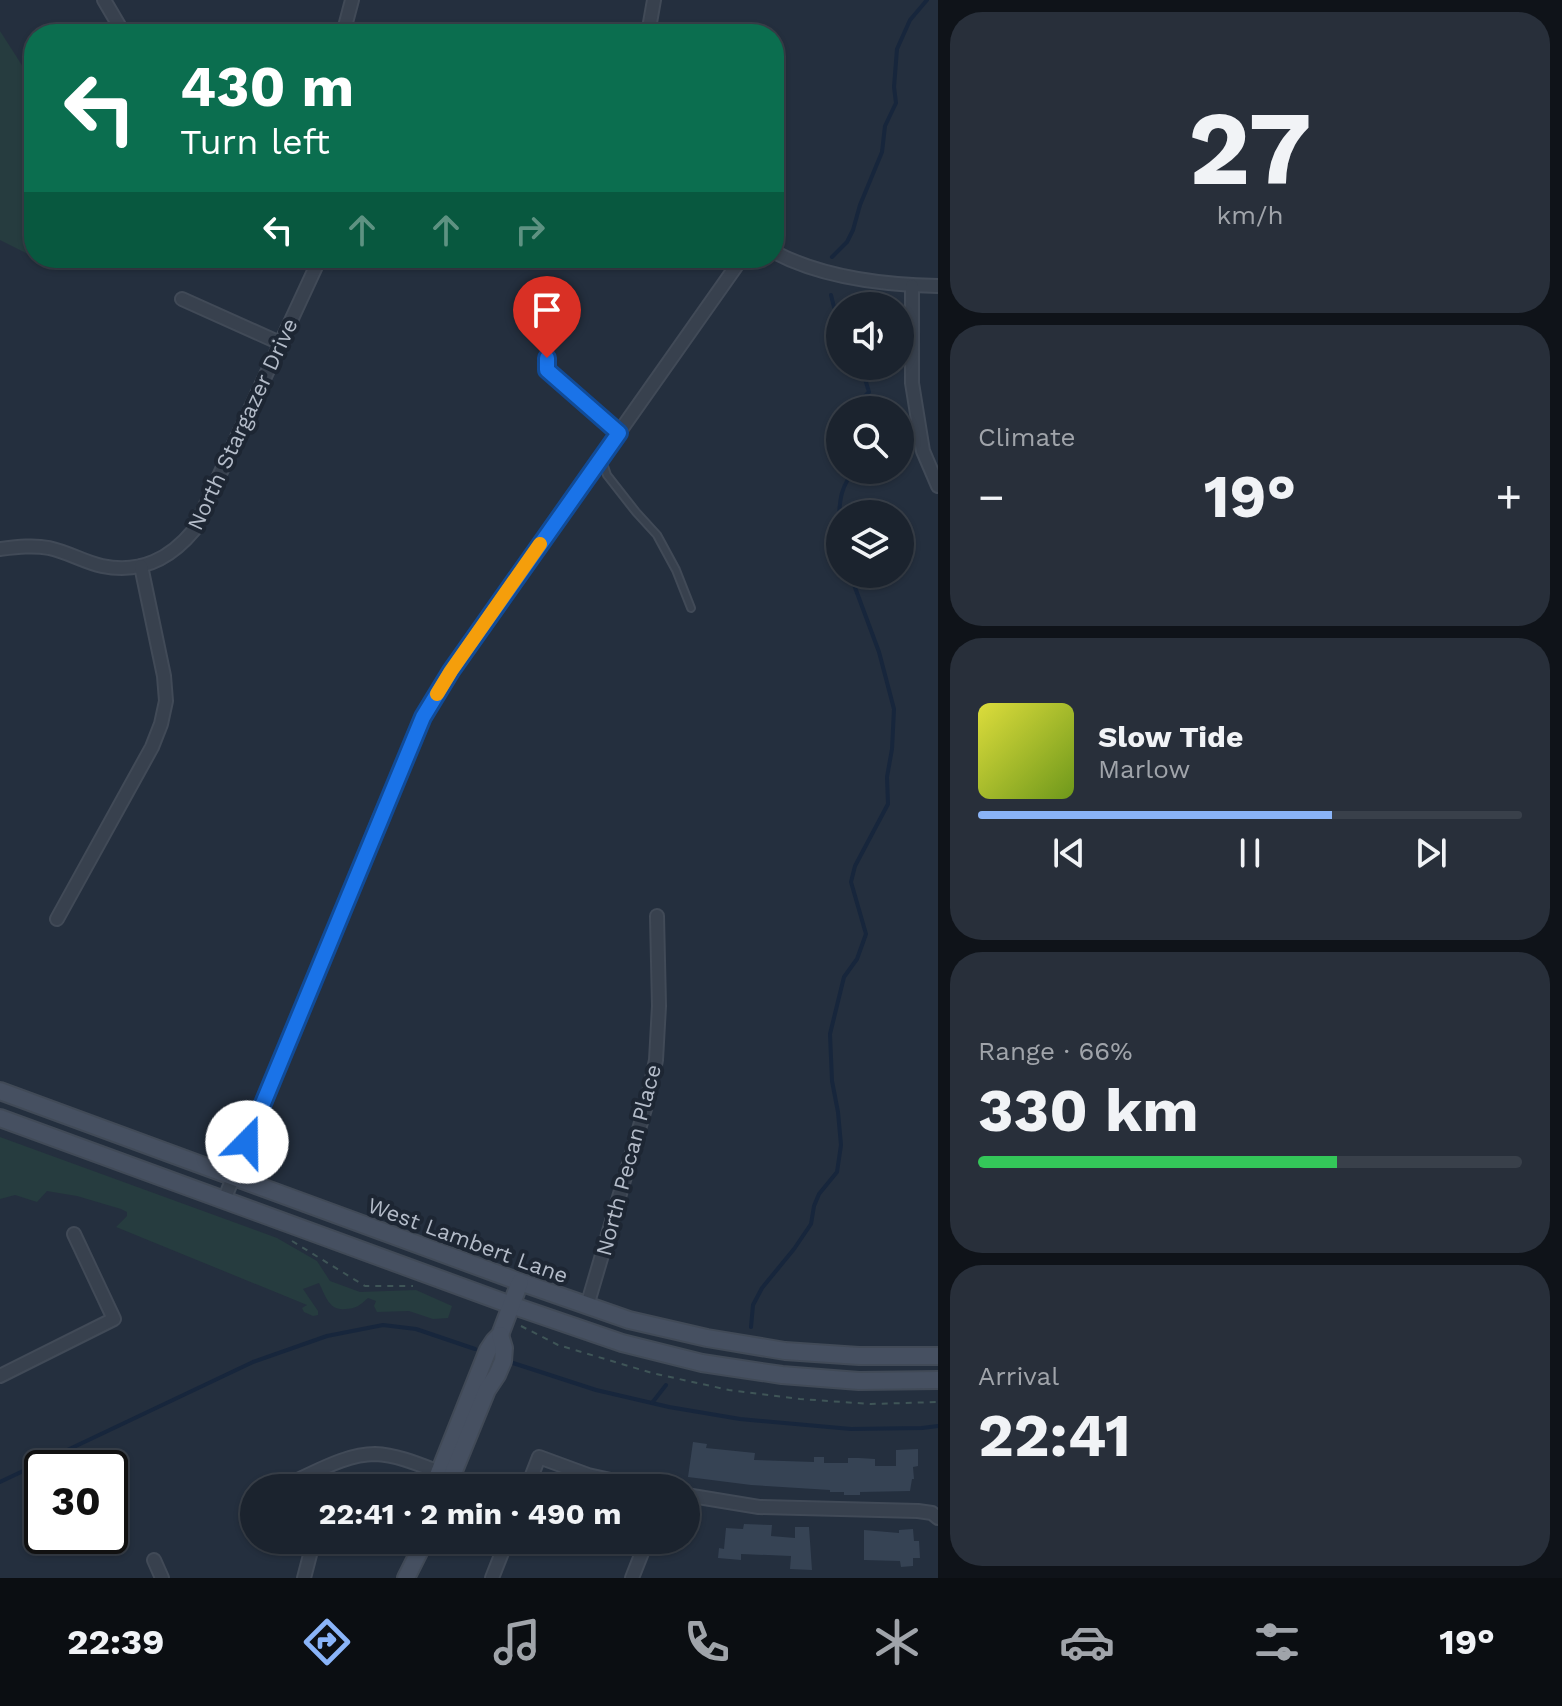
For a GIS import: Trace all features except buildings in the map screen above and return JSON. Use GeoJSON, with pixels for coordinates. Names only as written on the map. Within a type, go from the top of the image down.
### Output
{"type":"FeatureCollection","features":[{"type":"Feature","properties":{"kind":"main road","name":"West Lambert Lane"},"geometry":{"type":"LineString","coordinates":[[0,1091],[520,1282],[666,1330],[745,1346],[798,1352],[938,1356]]}},
{"type":"Feature","properties":{"kind":"main road","name":"West Lambert Lane"},"geometry":{"type":"LineString","coordinates":[[0,1118],[511,1305],[661,1354],[741,1370],[823,1379],[938,1380]]}},
{"type":"Feature","properties":{"kind":"main road"},"geometry":{"type":"LineString","coordinates":[[445,1474],[488,1350],[500,1335],[520,1282]]}},
{"type":"Feature","properties":{"kind":"main road"},"geometry":{"type":"LineString","coordinates":[[405,1578],[411,1554]]}},
{"type":"Feature","properties":{"kind":"main road"},"geometry":{"type":"LineString","coordinates":[[405,1578],[418,1554]]}},
{"type":"Feature","properties":{"kind":"street"},"geometry":{"type":"LineString","coordinates":[[104,0],[118,24]]}},
{"type":"Feature","properties":{"kind":"street"},"geometry":{"type":"LineString","coordinates":[[346,24],[352,0]]}},
{"type":"Feature","properties":{"kind":"street"},"geometry":{"type":"LineString","coordinates":[[650,24],[654,0]]}},
{"type":"Feature","properties":{"kind":"street"},"geometry":{"type":"LineString","coordinates":[[784,257],[798,265],[842,276],[912,286],[938,286]]}},
{"type":"Feature","properties":{"kind":"street","name":"North Stargazer Drive"},"geometry":{"type":"LineString","coordinates":[[0,549],[22,546],[47,548],[121,569],[166,557],[180,547],[194,530],[315,268]]}},
{"type":"Feature","properties":{"kind":"street"},"geometry":{"type":"LineString","coordinates":[[224,1200],[423,717],[451,671],[735,268]]}},
{"type":"Feature","properties":{"kind":"street"},"geometry":{"type":"LineString","coordinates":[[912,286],[912,383],[923,451],[938,486]]}},
{"type":"Feature","properties":{"kind":"street"},"geometry":{"type":"LineString","coordinates":[[182,299],[280,343]]}},
{"type":"Feature","properties":{"kind":"street"},"geometry":{"type":"LineString","coordinates":[[57,919],[152,747],[161,724],[166,701],[164,676],[141,566]]}},
{"type":"Feature","properties":{"kind":"street","name":"North Pecan Place"},"geometry":{"type":"LineString","coordinates":[[587,1306],[647,1102],[656,1060],[659,1006],[657,916]]}},
{"type":"Feature","properties":{"kind":"street"},"geometry":{"type":"LineString","coordinates":[[0,1376],[114,1319],[74,1234]]}},
{"type":"Feature","properties":{"kind":"street"},"geometry":{"type":"LineString","coordinates":[[317,1474],[351,1458],[374,1454],[395,1457],[429,1474]]}},
{"type":"Feature","properties":{"kind":"street"},"geometry":{"type":"LineString","coordinates":[[532,1474],[539,1457],[585,1474]]}},
{"type":"Feature","properties":{"kind":"street"},"geometry":{"type":"LineString","coordinates":[[700,1497],[759,1507],[918,1511],[937,1516]]}},
{"type":"Feature","properties":{"kind":"street"},"geometry":{"type":"LineString","coordinates":[[304,1578],[310,1554]]}},
{"type":"Feature","properties":{"kind":"street"},"geometry":{"type":"LineString","coordinates":[[492,1578],[501,1554]]}},
{"type":"Feature","properties":{"kind":"street"},"geometry":{"type":"LineString","coordinates":[[632,1578],[641,1554]]}},
{"type":"Feature","properties":{"kind":"street"},"geometry":{"type":"LineString","coordinates":[[154,1560],[162,1578]]}},
{"type":"Feature","properties":{"kind":"lane"},"geometry":{"type":"LineString","coordinates":[[549,320],[547,370],[619,433]]}},
{"type":"Feature","properties":{"kind":"lane"},"geometry":{"type":"LineString","coordinates":[[601,458],[607,475],[657,535],[676,570],[691,608]]}},
{"type":"Feature","properties":{"kind":"path"},"geometry":{"type":"LineString","coordinates":[[292,1241],[365,1286],[414,1286]]}},
{"type":"Feature","properties":{"kind":"path"},"geometry":{"type":"LineString","coordinates":[[521,1326],[531,1330]]}},
{"type":"Feature","properties":{"kind":"green space"},"geometry":{"type":"Polygon","coordinates":[[[0,31],[24,68],[24,252],[0,240],[0,31]]]}},
{"type":"Feature","properties":{"kind":"green space"},"geometry":{"type":"Polygon","coordinates":[[[0,1137],[277,1238],[317,1261],[330,1281],[360,1292],[416,1290],[452,1306],[448,1318],[433,1319],[409,1311],[377,1312],[374,1306],[376,1301],[368,1298],[355,1307],[340,1309],[328,1301],[319,1283],[303,1289],[318,1311],[318,1315],[313,1316],[304,1312],[302,1308],[307,1305],[116,1227],[127,1216],[127,1212],[121,1209],[47,1191],[37,1202],[15,1195],[0,1199],[0,1137]]]}},
{"type":"Feature","properties":{"kind":"waterway"},"geometry":{"type":"LineString","coordinates":[[832,257],[847,242],[853,230],[882,152],[885,126],[896,103],[897,49],[910,20],[927,0]]}},
{"type":"Feature","properties":{"kind":"waterway"},"geometry":{"type":"LineString","coordinates":[[865,380],[869,392],[865,396]]}},
{"type":"Feature","properties":{"kind":"waterway"},"geometry":{"type":"LineString","coordinates":[[841,500],[845,484]]}},
{"type":"Feature","properties":{"kind":"waterway"},"geometry":{"type":"LineString","coordinates":[[751,1327],[753,1305],[762,1288],[811,1224],[819,1194],[837,1172],[841,1145],[832,1081],[830,1034],[844,977],[857,959],[866,934],[851,882],[855,866],[888,804],[887,777],[894,709],[879,652],[855,588]]}},
{"type":"Feature","properties":{"kind":"waterway"},"geometry":{"type":"LineString","coordinates":[[0,1482],[253,1362],[327,1336],[383,1325],[416,1329],[475,1349]]}},
{"type":"Feature","properties":{"kind":"waterway"},"geometry":{"type":"LineString","coordinates":[[513,1363],[596,1390],[740,1419],[851,1429],[938,1426]]}},
{"type":"Feature","properties":{"kind":"waterway"},"geometry":{"type":"LineString","coordinates":[[652,1403],[666,1385]]}},
{"type":"Feature","properties":{"kind":"slow traffic"},"geometry":{"type":"LineString","coordinates":[[437,694],[540,544]]}},
{"type":"Feature","properties":{"kind":"route"},"geometry":{"type":"LineString","coordinates":[[247,1142],[423,717],[451,671],[619,433],[547,370],[547,358]]}}]}
